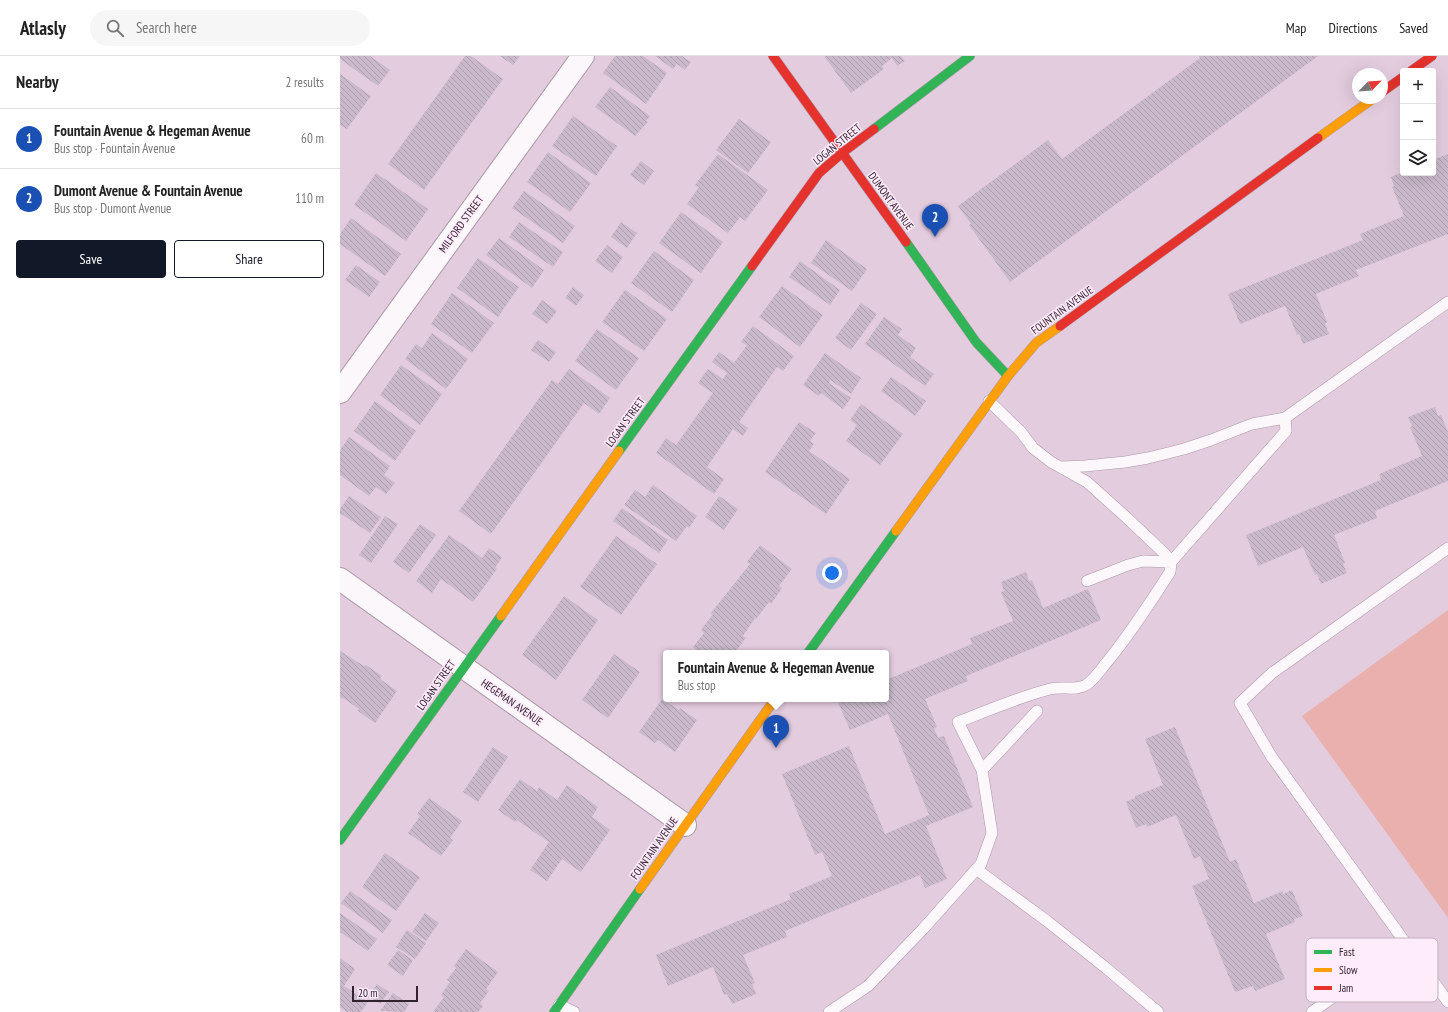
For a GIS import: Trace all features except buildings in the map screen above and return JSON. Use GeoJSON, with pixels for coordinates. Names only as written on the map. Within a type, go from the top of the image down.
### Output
{"type":"FeatureCollection","features":[{"type":"Feature","properties":{"kind":"street","name":"MILFORD STREET"},"geometry":{"type":"LineString","coordinates":[[340,392],[583,56]]}},
{"type":"Feature","properties":{"kind":"street","name":"DUMONT AVENUE"},"geometry":{"type":"LineString","coordinates":[[773,56],[976,342],[1008,376]]}},
{"type":"Feature","properties":{"kind":"street","name":"LOGAN STREET"},"geometry":{"type":"LineString","coordinates":[[340,840],[819,172],[970,56]]}},
{"type":"Feature","properties":{"kind":"street"},"geometry":{"type":"LineString","coordinates":[[1415,68],[1432,56]]}},
{"type":"Feature","properties":{"kind":"street"},"geometry":{"type":"LineString","coordinates":[[1388,88],[1400,79]]}},
{"type":"Feature","properties":{"kind":"street","name":"FOUNTAIN AVENUE"},"geometry":{"type":"LineString","coordinates":[[810,650],[989,401],[1036,342],[1366,104]]}},
{"type":"Feature","properties":{"kind":"street","name":"HEGEMAN AVENUE"},"geometry":{"type":"LineString","coordinates":[[340,579],[685,825]]}},
{"type":"Feature","properties":{"kind":"street","name":"FOUNTAIN AVENUE"},"geometry":{"type":"LineString","coordinates":[[557,1008],[773,702]]}},
{"type":"Feature","properties":{"kind":"lane"},"geometry":{"type":"LineString","coordinates":[[1061,467],[1126,462],[1148,458],[1184,449],[1252,424],[1285,418],[1448,302]]}},
{"type":"Feature","properties":{"kind":"lane"},"geometry":{"type":"LineString","coordinates":[[989,401],[1021,432],[1033,448],[1051,462],[1087,482],[1164,553],[1171,562]]}},
{"type":"Feature","properties":{"kind":"lane"},"geometry":{"type":"LineString","coordinates":[[829,1012],[868,986],[923,929],[981,864],[992,833],[982,770],[958,722],[1050,689],[1059,687],[1074,689],[1086,685],[1122,643],[1170,572],[1171,562],[1286,431],[1285,418]]}},
{"type":"Feature","properties":{"kind":"lane"},"geometry":{"type":"LineString","coordinates":[[1403,938],[1271,756],[1240,703],[1272,673],[1448,548]]}},
{"type":"Feature","properties":{"kind":"lane"},"geometry":{"type":"LineString","coordinates":[[1087,581],[1128,565],[1143,561],[1171,562]]}},
{"type":"Feature","properties":{"kind":"lane"},"geometry":{"type":"LineString","coordinates":[[982,770],[1037,712]]}},
{"type":"Feature","properties":{"kind":"lane"},"geometry":{"type":"LineString","coordinates":[[976,869],[1053,925],[1158,1012]]}},
{"type":"Feature","properties":{"kind":"lane"},"geometry":{"type":"LineString","coordinates":[[1438,988],[1448,1002]]}},
{"type":"Feature","properties":{"kind":"lane"},"geometry":{"type":"LineString","coordinates":[[1312,1012],[1326,1002]]}},
{"type":"Feature","properties":{"kind":"lane"},"geometry":{"type":"LineString","coordinates":[[557,1008],[574,1012]]}},
{"type":"Feature","properties":{"kind":"shaded area"},"geometry":{"type":"Polygon","coordinates":[[[1448,610],[1448,918],[1302,716],[1448,610]]]}},
{"type":"Feature","properties":{"kind":"traffic: fast"},"geometry":{"type":"LineString","coordinates":[[874,129],[970,56]]}},
{"type":"Feature","properties":{"kind":"traffic: fast"},"geometry":{"type":"LineString","coordinates":[[906,242],[976,342],[1008,376]]}},
{"type":"Feature","properties":{"kind":"traffic: fast"},"geometry":{"type":"LineString","coordinates":[[619,451],[752,266]]}},
{"type":"Feature","properties":{"kind":"traffic: fast"},"geometry":{"type":"LineString","coordinates":[[810,650],[896,531]]}},
{"type":"Feature","properties":{"kind":"traffic: fast"},"geometry":{"type":"LineString","coordinates":[[340,840],[501,616]]}},
{"type":"Feature","properties":{"kind":"traffic: fast"},"geometry":{"type":"LineString","coordinates":[[554,1012],[640,889]]}},
{"type":"Feature","properties":{"kind":"traffic: slow"},"geometry":{"type":"LineString","coordinates":[[1318,138],[1366,104]]}},
{"type":"Feature","properties":{"kind":"traffic: slow"},"geometry":{"type":"LineString","coordinates":[[896,531],[1008,376],[1036,343],[1060,326]]}},
{"type":"Feature","properties":{"kind":"traffic: slow"},"geometry":{"type":"LineString","coordinates":[[501,616],[619,451]]}},
{"type":"Feature","properties":{"kind":"traffic: slow"},"geometry":{"type":"LineString","coordinates":[[640,889],[773,702]]}},
{"type":"Feature","properties":{"kind":"traffic: jam"},"geometry":{"type":"LineString","coordinates":[[773,56],[906,242]]}},
{"type":"Feature","properties":{"kind":"traffic: jam"},"geometry":{"type":"LineString","coordinates":[[1415,68],[1432,56]]}},
{"type":"Feature","properties":{"kind":"traffic: jam"},"geometry":{"type":"LineString","coordinates":[[1388,88],[1400,79]]}},
{"type":"Feature","properties":{"kind":"traffic: jam"},"geometry":{"type":"LineString","coordinates":[[752,266],[819,173],[842,153],[874,129]]}},
{"type":"Feature","properties":{"kind":"traffic: jam"},"geometry":{"type":"LineString","coordinates":[[1060,326],[1318,138]]}},
{"type":"Feature","properties":{"kind":"place","name":"Dumont Avenue & Fountain Avenue"},"geometry":{"type":"Point","coordinates":[935,237]}},
{"type":"Feature","properties":{"kind":"place","name":"Fountain Avenue & Hegeman Avenue"},"geometry":{"type":"Point","coordinates":[776,748]}}]}
